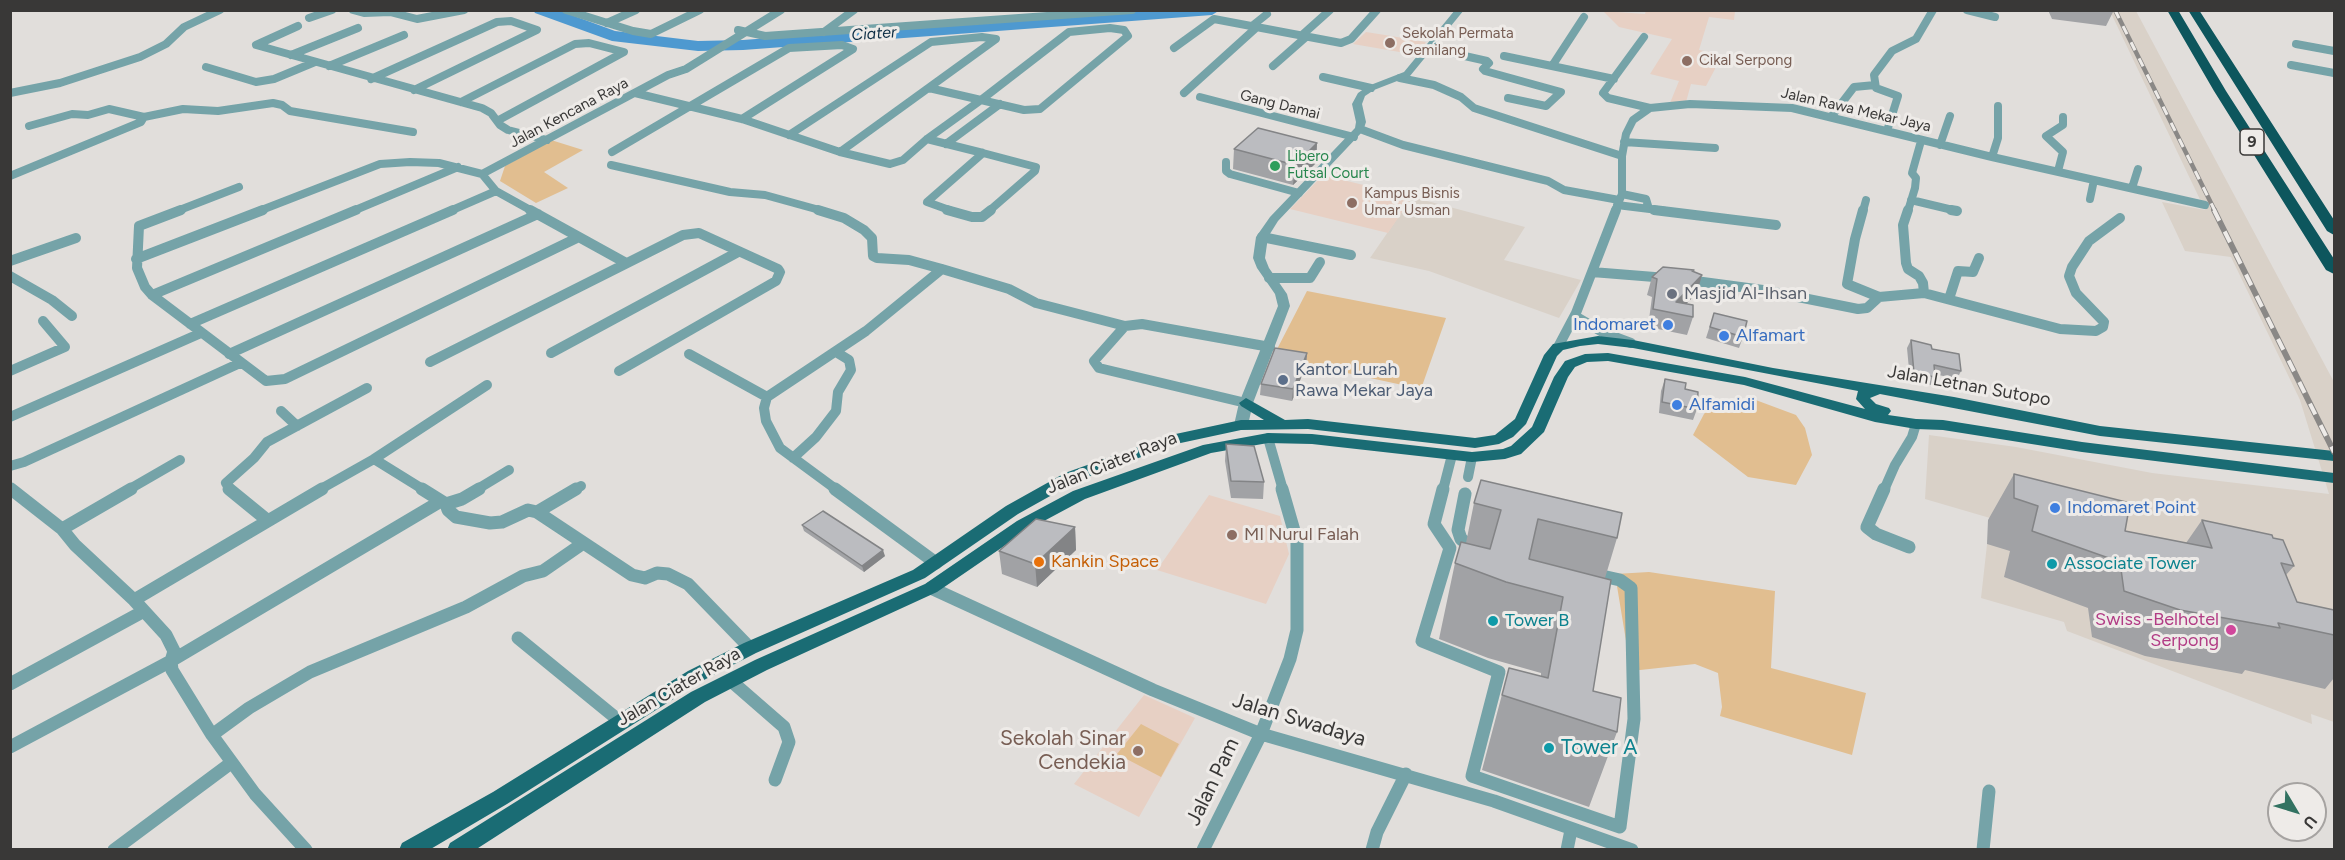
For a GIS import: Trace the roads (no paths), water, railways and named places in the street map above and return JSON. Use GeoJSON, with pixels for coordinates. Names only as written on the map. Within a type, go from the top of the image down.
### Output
{"type":"FeatureCollection","features":[{"type":"Feature","properties":{"kind":"highway","name":"9"},"geometry":{"type":"LineString","coordinates":[[2172,10],[2220,91],[2334,270]]}},
{"type":"Feature","properties":{"kind":"highway","name":"9"},"geometry":{"type":"LineString","coordinates":[[2193,10],[2334,231]]}},
{"type":"Feature","properties":{"kind":"main road","name":"Jalan Letnan Sutopo"},"geometry":{"type":"LineString","coordinates":[[1558,347],[1598,340],[1633,344],[1773,372],[2100,430],[2334,456]]}},
{"type":"Feature","properties":{"kind":"main road","name":"Jalan Ciater Raya"},"geometry":{"type":"LineString","coordinates":[[457,849],[674,712],[730,680],[898,595],[936,563],[1012,510],[1071,477],[1171,440],[1241,425],[1282,424],[1353,429],[1475,443],[1498,439],[1508,434],[1521,421],[1542,372],[1558,347]]}},
{"type":"Feature","properties":{"kind":"main road","name":"Jalan Ciater Raya"},"geometry":{"type":"LineString","coordinates":[[409,849],[622,723],[695,676],[750,648],[898,595],[931,588],[1023,525],[1079,495],[1208,448],[1268,438],[1312,439],[1472,457],[1505,454],[1525,445],[1539,429],[1561,377],[1570,364],[1585,358],[1608,357],[1745,381],[1875,417],[1916,424]]}},
{"type":"Feature","properties":{"kind":"main road"},"geometry":{"type":"LineString","coordinates":[[1882,390],[1868,391],[1864,393],[1863,399],[1877,410],[1943,425],[2082,447],[2334,478]]}},
{"type":"Feature","properties":{"kind":"main road"},"geometry":{"type":"LineString","coordinates":[[1246,403],[1282,424]]}},
{"type":"Feature","properties":{"kind":"main road"},"geometry":{"type":"LineString","coordinates":[[1916,424],[1943,425]]}},
{"type":"Feature","properties":{"kind":"street"},"geometry":{"type":"LineString","coordinates":[[10,93],[60,82],[140,57],[166,44],[184,27],[220,10]]}},
{"type":"Feature","properties":{"kind":"street"},"geometry":{"type":"LineString","coordinates":[[309,18],[332,10]]}},
{"type":"Feature","properties":{"kind":"street"},"geometry":{"type":"LineString","coordinates":[[353,10],[364,13],[390,12],[417,19],[465,10]]}},
{"type":"Feature","properties":{"kind":"street"},"geometry":{"type":"LineString","coordinates":[[566,10],[653,34],[700,10]]}},
{"type":"Feature","properties":{"kind":"street"},"geometry":{"type":"LineString","coordinates":[[607,23],[636,10]]}},
{"type":"Feature","properties":{"kind":"street","name":"Jalan Kencana Raya"},"geometry":{"type":"LineString","coordinates":[[482,174],[668,75],[771,10]]}},
{"type":"Feature","properties":{"kind":"street","name":"Jalan Kencana Raya"},"geometry":{"type":"LineString","coordinates":[[668,75],[686,69],[780,10]]}},
{"type":"Feature","properties":{"kind":"street"},"geometry":{"type":"LineString","coordinates":[[824,32],[854,10]]}},
{"type":"Feature","properties":{"kind":"street"},"geometry":{"type":"LineString","coordinates":[[1273,66],[1330,10]]}},
{"type":"Feature","properties":{"kind":"street"},"geometry":{"type":"LineString","coordinates":[[1174,48],[1214,19],[1334,43],[1346,42],[1377,10]]}},
{"type":"Feature","properties":{"kind":"street"},"geometry":{"type":"LineString","coordinates":[[1241,425],[1246,403],[1284,306],[1281,294],[1269,278],[1259,258],[1262,237],[1274,219],[1357,133],[1361,122],[1356,104],[1361,95],[1371,88],[1407,74],[1460,10]]}},
{"type":"Feature","properties":{"kind":"street"},"geometry":{"type":"LineString","coordinates":[[1887,131],[1898,96],[1878,89],[1874,75],[1883,61],[1897,48],[1916,39],[1933,10]]}},
{"type":"Feature","properties":{"kind":"street"},"geometry":{"type":"LineString","coordinates":[[1967,10],[1995,16]]}},
{"type":"Feature","properties":{"kind":"street"},"geometry":{"type":"LineString","coordinates":[[738,30],[765,36],[1058,13],[1131,11]]}},
{"type":"Feature","properties":{"kind":"street"},"geometry":{"type":"LineString","coordinates":[[1184,93],[1267,14]]}},
{"type":"Feature","properties":{"kind":"street"},"geometry":{"type":"LineString","coordinates":[[1552,66],[1584,17]]}},
{"type":"Feature","properties":{"kind":"street"},"geometry":{"type":"LineString","coordinates":[[371,79],[498,22],[511,21],[537,30],[414,90]]}},
{"type":"Feature","properties":{"kind":"street"},"geometry":{"type":"LineString","coordinates":[[298,26],[256,44],[371,79],[482,108],[491,113],[497,122],[508,130],[547,140]]}},
{"type":"Feature","properties":{"kind":"street"},"geometry":{"type":"LineString","coordinates":[[291,55],[358,28]]}},
{"type":"Feature","properties":{"kind":"street"},"geometry":{"type":"LineString","coordinates":[[634,93],[742,119],[840,152],[886,164],[895,163],[903,160],[927,140],[981,100],[1069,32],[1110,28],[1128,33],[1128,36],[1040,109],[1024,110],[1000,104],[981,100],[929,88]]}},
{"type":"Feature","properties":{"kind":"street"},"geometry":{"type":"LineString","coordinates":[[329,66],[404,35]]}},
{"type":"Feature","properties":{"kind":"street"},"geometry":{"type":"LineString","coordinates":[[789,135],[931,42],[982,37],[996,39],[840,152]]}},
{"type":"Feature","properties":{"kind":"street"},"geometry":{"type":"LineString","coordinates":[[1644,37],[1604,96],[1650,108]]}},
{"type":"Feature","properties":{"kind":"street"},"geometry":{"type":"LineString","coordinates":[[461,102],[571,46],[589,43],[624,52],[497,122]]}},
{"type":"Feature","properties":{"kind":"street"},"geometry":{"type":"LineString","coordinates":[[2296,44],[2334,51]]}},
{"type":"Feature","properties":{"kind":"street"},"geometry":{"type":"LineString","coordinates":[[612,152],[789,48],[842,45],[853,49],[742,119]]}},
{"type":"Feature","properties":{"kind":"street"},"geometry":{"type":"LineString","coordinates":[[1430,48],[1487,61],[1489,63],[1483,69],[1485,71],[1561,92],[1546,106],[1508,98]]}},
{"type":"Feature","properties":{"kind":"street"},"geometry":{"type":"LineString","coordinates":[[1503,56],[1614,79]]}},
{"type":"Feature","properties":{"kind":"street"},"geometry":{"type":"LineString","coordinates":[[206,67],[256,82],[274,79],[315,62]]}},
{"type":"Feature","properties":{"kind":"street"},"geometry":{"type":"LineString","coordinates":[[2291,65],[2334,73]]}},
{"type":"Feature","properties":{"kind":"street"},"geometry":{"type":"LineString","coordinates":[[1323,77],[1371,88]]}},
{"type":"Feature","properties":{"kind":"street"},"geometry":{"type":"LineString","coordinates":[[1400,78],[1434,85],[1461,97],[1474,108],[1622,156]]}},
{"type":"Feature","properties":{"kind":"street"},"geometry":{"type":"LineString","coordinates":[[1831,117],[1854,87],[1875,85]]}},
{"type":"Feature","properties":{"kind":"street","name":"Gang Damai"},"geometry":{"type":"LineString","coordinates":[[1200,97],[1357,133],[1548,181],[1564,190],[1619,200],[1649,209],[1776,225]]}},
{"type":"Feature","properties":{"kind":"street"},"geometry":{"type":"LineString","coordinates":[[29,126],[72,114],[88,115],[109,109],[144,117],[183,109],[218,111],[273,103],[282,105],[290,111],[413,132]]}},
{"type":"Feature","properties":{"kind":"street"},"geometry":{"type":"LineString","coordinates":[[946,144],[1000,104]]}},
{"type":"Feature","properties":{"kind":"street","name":"Jalan Rawa Mekar Jaya"},"geometry":{"type":"LineString","coordinates":[[1650,108],[1690,104],[1792,108],[1922,141],[2205,205]]}},
{"type":"Feature","properties":{"kind":"street"},"geometry":{"type":"LineString","coordinates":[[1992,157],[1998,138],[1998,106]]}},
{"type":"Feature","properties":{"kind":"street"},"geometry":{"type":"LineString","coordinates":[[1558,347],[1575,316],[1619,200],[1624,142],[1633,120],[1650,108]]}},
{"type":"Feature","properties":{"kind":"street"},"geometry":{"type":"LineString","coordinates":[[1940,145],[1950,116]]}},
{"type":"Feature","properties":{"kind":"street"},"geometry":{"type":"LineString","coordinates":[[10,176],[141,122],[144,117]]}},
{"type":"Feature","properties":{"kind":"street"},"geometry":{"type":"LineString","coordinates":[[2058,171],[2064,157],[2063,152],[2046,136],[2062,125],[2063,117]]}},
{"type":"Feature","properties":{"kind":"street"},"geometry":{"type":"LineString","coordinates":[[927,140],[1031,164],[1036,169],[982,217],[972,217],[927,202],[983,153]]}},
{"type":"Feature","properties":{"kind":"street"},"geometry":{"type":"LineString","coordinates":[[1922,141],[1912,173],[1916,178],[1903,225],[1906,263],[1908,269],[1919,276],[1923,283],[1924,293]]}},
{"type":"Feature","properties":{"kind":"street"},"geometry":{"type":"LineString","coordinates":[[1624,142],[1715,148]]}},
{"type":"Feature","properties":{"kind":"street"},"geometry":{"type":"LineString","coordinates":[[1226,162],[1226,171],[1230,174],[1299,193]]}},
{"type":"Feature","properties":{"kind":"street"},"geometry":{"type":"LineString","coordinates":[[136,259],[384,163],[439,163],[482,174],[496,191],[626,263]]}},
{"type":"Feature","properties":{"kind":"street"},"geometry":{"type":"LineString","coordinates":[[611,165],[730,192],[765,195],[816,208],[844,218],[864,230],[872,238],[873,256],[877,258],[909,260],[942,269],[1009,289],[1036,303],[1125,326],[1142,324],[1269,347]]}},
{"type":"Feature","properties":{"kind":"street"},"geometry":{"type":"LineString","coordinates":[[152,295],[459,167]]}},
{"type":"Feature","properties":{"kind":"street"},"geometry":{"type":"LineString","coordinates":[[2132,188],[2138,168]]}},
{"type":"Feature","properties":{"kind":"street"},"geometry":{"type":"LineString","coordinates":[[2090,200],[2094,180]]}},
{"type":"Feature","properties":{"kind":"street"},"geometry":{"type":"LineString","coordinates":[[239,187],[139,226],[136,259],[139,275],[152,295],[263,380],[285,379],[579,237]]}},
{"type":"Feature","properties":{"kind":"street"},"geometry":{"type":"LineString","coordinates":[[189,324],[496,191]]}},
{"type":"Feature","properties":{"kind":"street"},"geometry":{"type":"LineString","coordinates":[[1866,200],[1847,284],[1879,297],[1924,293],[2075,331],[2097,331],[2103,327],[2104,322],[2076,293],[2069,276],[2072,267],[2089,241],[2120,218]]}},
{"type":"Feature","properties":{"kind":"street"},"geometry":{"type":"LineString","coordinates":[[1911,200],[1957,211]]}},
{"type":"Feature","properties":{"kind":"street"},"geometry":{"type":"LineString","coordinates":[[229,354],[538,214]]}},
{"type":"Feature","properties":{"kind":"street"},"geometry":{"type":"LineString","coordinates":[[430,362],[688,233],[699,233],[778,269],[780,272],[779,278],[620,371]]}},
{"type":"Feature","properties":{"kind":"street"},"geometry":{"type":"LineString","coordinates":[[1262,237],[1351,255]]}},
{"type":"Feature","properties":{"kind":"street"},"geometry":{"type":"LineString","coordinates":[[10,261],[76,238]]}},
{"type":"Feature","properties":{"kind":"street"},"geometry":{"type":"LineString","coordinates":[[552,353],[738,252]]}},
{"type":"Feature","properties":{"kind":"street"},"geometry":{"type":"LineString","coordinates":[[1949,299],[1958,271],[1973,272],[1979,258]]}},
{"type":"Feature","properties":{"kind":"street"},"geometry":{"type":"LineString","coordinates":[[1269,278],[1310,278],[1320,262]]}},
{"type":"Feature","properties":{"kind":"street"},"geometry":{"type":"LineString","coordinates":[[936,563],[780,447],[766,421],[764,408],[767,397],[883,318],[942,269]]}},
{"type":"Feature","properties":{"kind":"street"},"geometry":{"type":"LineString","coordinates":[[1592,272],[1763,290],[1850,309],[1867,308],[1879,297]]}},
{"type":"Feature","properties":{"kind":"street"},"geometry":{"type":"LineString","coordinates":[[10,276],[52,300],[72,316]]}},
{"type":"Feature","properties":{"kind":"street"},"geometry":{"type":"LineString","coordinates":[[1575,316],[1604,333],[1633,344]]}},
{"type":"Feature","properties":{"kind":"street"},"geometry":{"type":"LineString","coordinates":[[10,372],[65,347],[43,321]]}},
{"type":"Feature","properties":{"kind":"street"},"geometry":{"type":"LineString","coordinates":[[1125,326],[1094,361],[1099,368],[1246,403]]}},
{"type":"Feature","properties":{"kind":"street"},"geometry":{"type":"LineString","coordinates":[[10,417],[201,333]]}},
{"type":"Feature","properties":{"kind":"street"},"geometry":{"type":"LineString","coordinates":[[793,458],[816,437],[836,411],[838,392],[851,370],[851,365],[849,360],[836,352]]}},
{"type":"Feature","properties":{"kind":"street"},"geometry":{"type":"LineString","coordinates":[[689,354],[767,397]]}},
{"type":"Feature","properties":{"kind":"street"},"geometry":{"type":"LineString","coordinates":[[10,466],[24,462],[240,363]]}},
{"type":"Feature","properties":{"kind":"street"},"geometry":{"type":"LineString","coordinates":[[134,600],[374,459],[487,385]]}},
{"type":"Feature","properties":{"kind":"street"},"geometry":{"type":"LineString","coordinates":[[267,520],[226,486],[226,483],[254,458],[267,442],[367,388]]}},
{"type":"Feature","properties":{"kind":"street"},"geometry":{"type":"LineString","coordinates":[[281,411],[297,426]]}},
{"type":"Feature","properties":{"kind":"street"},"geometry":{"type":"LineString","coordinates":[[1908,547],[1876,534],[1867,527],[1895,465],[1912,437],[1916,424]]}},
{"type":"Feature","properties":{"kind":"street","name":"Jalan Pam"},"geometry":{"type":"LineString","coordinates":[[1203,849],[1261,734],[1290,659],[1297,630],[1299,605],[1297,541],[1268,438]]}},
{"type":"Feature","properties":{"kind":"street"},"geometry":{"type":"LineString","coordinates":[[1452,455],[1434,524],[1450,548],[1422,641],[1499,672],[1472,776],[1620,827],[1634,719],[1635,657],[1631,588],[1620,580],[1585,572]]}},
{"type":"Feature","properties":{"kind":"street"},"geometry":{"type":"LineString","coordinates":[[1468,477],[1472,457]]}},
{"type":"Feature","properties":{"kind":"street"},"geometry":{"type":"LineString","coordinates":[[374,459],[444,502],[448,510],[456,517],[490,523],[502,522],[528,510],[537,512],[632,575],[645,578],[657,573],[668,574],[687,584],[750,648]]}},
{"type":"Feature","properties":{"kind":"street"},"geometry":{"type":"LineString","coordinates":[[62,529],[180,460]]}},
{"type":"Feature","properties":{"kind":"street"},"geometry":{"type":"LineString","coordinates":[[10,747],[171,661],[444,502],[462,499],[509,470]]}},
{"type":"Feature","properties":{"kind":"street"},"geometry":{"type":"LineString","coordinates":[[537,512],[581,486]]}},
{"type":"Feature","properties":{"kind":"street"},"geometry":{"type":"LineString","coordinates":[[10,488],[62,529],[94,565],[134,600],[171,643],[174,651],[171,661],[172,670],[212,735],[231,763],[306,849]]}},
{"type":"Feature","properties":{"kind":"street"},"geometry":{"type":"LineString","coordinates":[[1465,494],[1458,530],[1461,539],[1469,545],[1492,551]]}},
{"type":"Feature","properties":{"kind":"street"},"geometry":{"type":"LineString","coordinates":[[212,735],[249,708],[310,672],[466,607],[523,576],[543,571],[582,544]]}},
{"type":"Feature","properties":{"kind":"street","name":"Jalan Swadaya"},"geometry":{"type":"LineString","coordinates":[[931,588],[1153,690],[1261,734],[1494,801],[1571,830],[1632,849]]}},
{"type":"Feature","properties":{"kind":"street"},"geometry":{"type":"LineString","coordinates":[[10,684],[144,611]]}},
{"type":"Feature","properties":{"kind":"street"},"geometry":{"type":"LineString","coordinates":[[518,638],[622,723]]}},
{"type":"Feature","properties":{"kind":"street"},"geometry":{"type":"LineString","coordinates":[[730,680],[784,727],[789,742],[775,780]]}},
{"type":"Feature","properties":{"kind":"street"},"geometry":{"type":"LineString","coordinates":[[114,849],[231,763]]}},
{"type":"Feature","properties":{"kind":"street"},"geometry":{"type":"LineString","coordinates":[[1372,849],[1377,832],[1406,774]]}},
{"type":"Feature","properties":{"kind":"street"},"geometry":{"type":"LineString","coordinates":[[1983,849],[1989,791]]}},
{"type":"Feature","properties":{"kind":"street"},"geometry":{"type":"LineString","coordinates":[[1567,849],[1571,830]]}},
{"type":"Feature","properties":{"kind":"waterway","name":"Ciater"},"geometry":{"type":"LineString","coordinates":[[541,10],[612,36],[698,46],[743,45],[1212,10]]}},
{"type":"Feature","properties":{"kind":"railway"},"geometry":{"type":"LineString","coordinates":[[2115,10],[2215,211]]}},
{"type":"Feature","properties":{"kind":"railway"},"geometry":{"type":"LineString","coordinates":[[2214,210],[2334,452]]}},
{"type":"Feature","properties":{"kind":"place","name":"Sekolah Permata Gemilang"},"geometry":{"type":"Point","coordinates":[1390,43]}},
{"type":"Feature","properties":{"kind":"place","name":"Cikal Serpong"},"geometry":{"type":"Point","coordinates":[1687,61]}},
{"type":"Feature","properties":{"kind":"place","name":"Libero Futsal Court"},"geometry":{"type":"Point","coordinates":[1275,166]}},
{"type":"Feature","properties":{"kind":"place","name":"Kampus Bisnis Umar Usman"},"geometry":{"type":"Point","coordinates":[1352,203]}},
{"type":"Feature","properties":{"kind":"place","name":"Masjid Al-Ihsan"},"geometry":{"type":"Point","coordinates":[1672,294]}},
{"type":"Feature","properties":{"kind":"place","name":"Indomaret"},"geometry":{"type":"Point","coordinates":[1668,325]}},
{"type":"Feature","properties":{"kind":"place","name":"Alfamart"},"geometry":{"type":"Point","coordinates":[1724,336]}},
{"type":"Feature","properties":{"kind":"place","name":"Kantor Lurah Rawa Mekar Jaya"},"geometry":{"type":"Point","coordinates":[1283,380]}},
{"type":"Feature","properties":{"kind":"place","name":"Alfamidi"},"geometry":{"type":"Point","coordinates":[1677,405]}},
{"type":"Feature","properties":{"kind":"place","name":"Indomaret Point"},"geometry":{"type":"Point","coordinates":[2055,508]}},
{"type":"Feature","properties":{"kind":"place","name":"MI Nurul Falah"},"geometry":{"type":"Point","coordinates":[1232,535]}},
{"type":"Feature","properties":{"kind":"place","name":"Kankin Space"},"geometry":{"type":"Point","coordinates":[1039,562]}},
{"type":"Feature","properties":{"kind":"place","name":"Associate Tower"},"geometry":{"type":"Point","coordinates":[2052,564]}},
{"type":"Feature","properties":{"kind":"place","name":"Tower B"},"geometry":{"type":"Point","coordinates":[1493,621]}},
{"type":"Feature","properties":{"kind":"place","name":"Swiss -Belhotel Serpong"},"geometry":{"type":"Point","coordinates":[2231,630]}},
{"type":"Feature","properties":{"kind":"place","name":"Tower A"},"geometry":{"type":"Point","coordinates":[1549,748]}},
{"type":"Feature","properties":{"kind":"place","name":"Sekolah Sinar Cendekia"},"geometry":{"type":"Point","coordinates":[1138,751]}}]}
